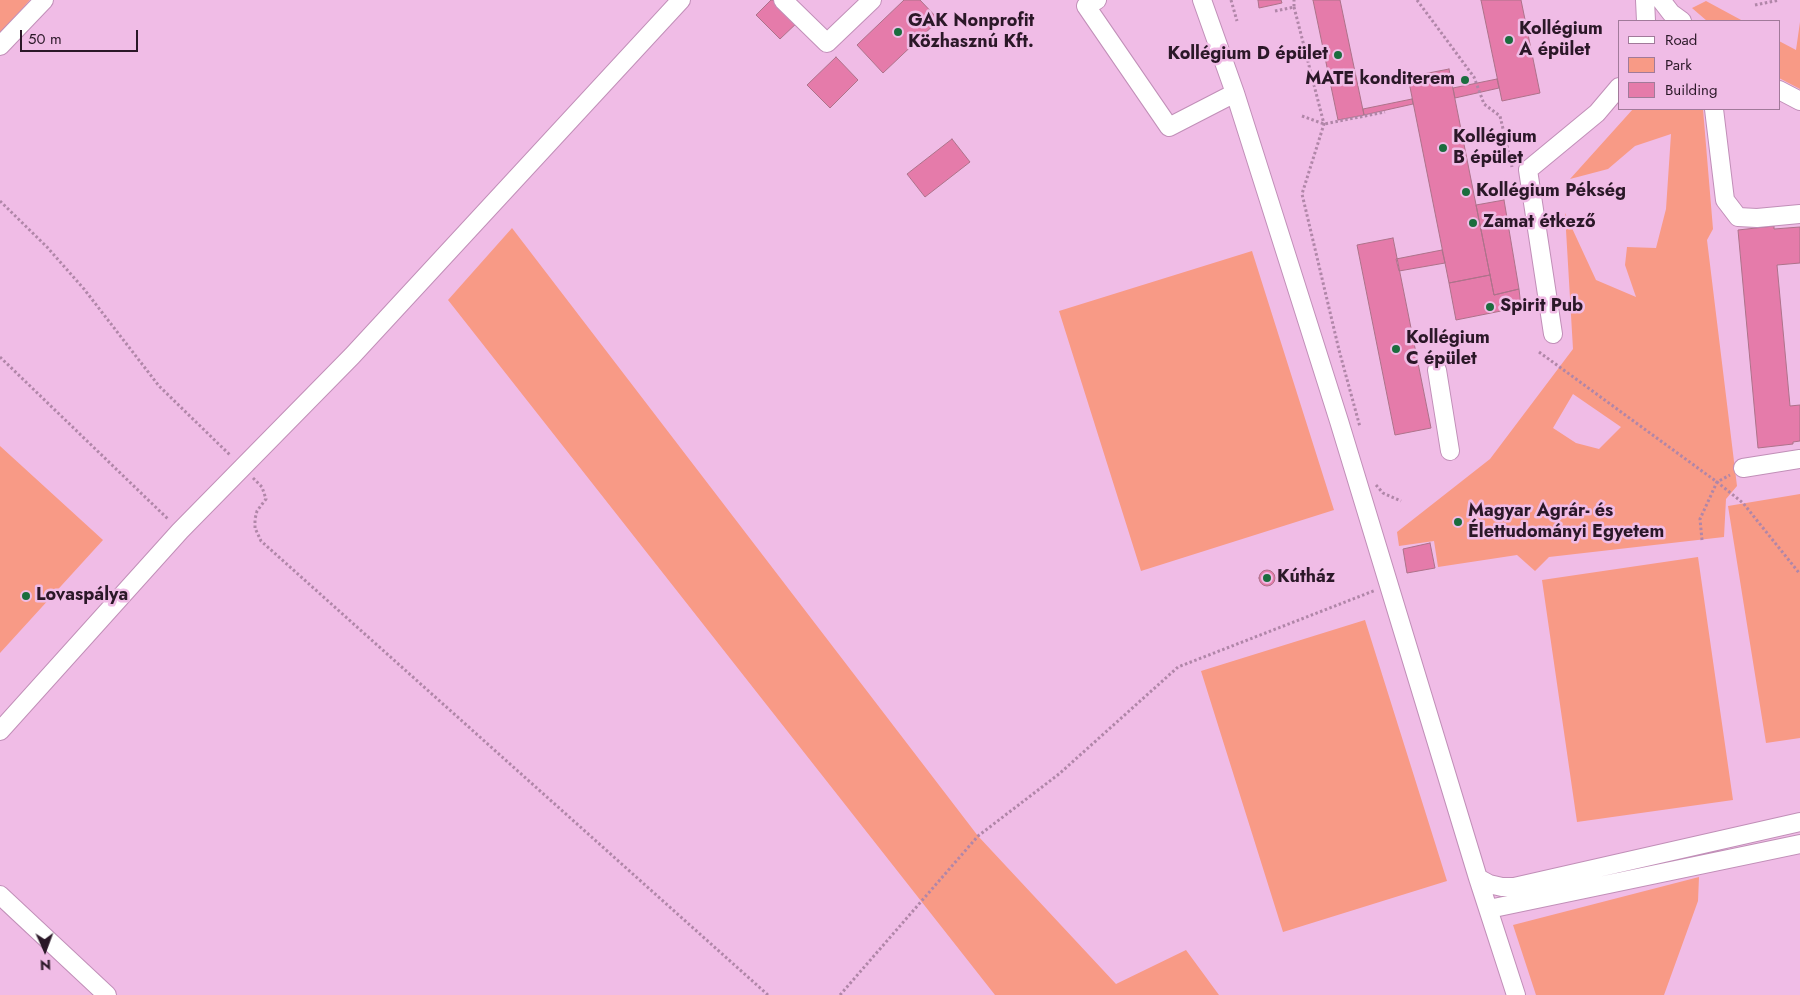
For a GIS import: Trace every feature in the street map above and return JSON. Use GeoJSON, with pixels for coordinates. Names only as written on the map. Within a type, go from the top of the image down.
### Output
{"type":"FeatureCollection","features":[{"type":"Feature","properties":{"kind":"street"},"geometry":{"type":"LineString","coordinates":[[0,46],[44,0]]}},
{"type":"Feature","properties":{"kind":"street"},"geometry":{"type":"LineString","coordinates":[[0,731],[180,531],[352,356],[681,0]]}},
{"type":"Feature","properties":{"kind":"street"},"geometry":{"type":"LineString","coordinates":[[783,0],[827,43],[872,0]]}},
{"type":"Feature","properties":{"kind":"street"},"geometry":{"type":"LineString","coordinates":[[1097,0],[1086,6],[1169,127],[1235,93]]}},
{"type":"Feature","properties":{"kind":"street"},"geometry":{"type":"LineString","coordinates":[[1202,0],[1235,93],[1339,421],[1478,878],[1516,995]]}},
{"type":"Feature","properties":{"kind":"street"},"geometry":{"type":"LineString","coordinates":[[1645,0],[1646,20]]}},
{"type":"Feature","properties":{"kind":"street"},"geometry":{"type":"LineString","coordinates":[[1661,0],[1671,13],[1681,20]]}},
{"type":"Feature","properties":{"kind":"street"},"geometry":{"type":"LineString","coordinates":[[1553,334],[1528,170],[1597,113],[1618,87]]}},
{"type":"Feature","properties":{"kind":"street"},"geometry":{"type":"LineString","coordinates":[[1780,91],[1800,101]]}},
{"type":"Feature","properties":{"kind":"street"},"geometry":{"type":"LineString","coordinates":[[1714,110],[1725,200],[1738,217],[1757,218],[1800,214]]}},
{"type":"Feature","properties":{"kind":"street"},"geometry":{"type":"LineString","coordinates":[[1437,370],[1450,451]]}},
{"type":"Feature","properties":{"kind":"street"},"geometry":{"type":"LineString","coordinates":[[1743,468],[1800,459]]}},
{"type":"Feature","properties":{"kind":"street"},"geometry":{"type":"LineString","coordinates":[[1478,878],[1489,884],[1514,887],[1800,822]]}},
{"type":"Feature","properties":{"kind":"street"},"geometry":{"type":"LineString","coordinates":[[1711,843],[1716,861]]}},
{"type":"Feature","properties":{"kind":"street"},"geometry":{"type":"LineString","coordinates":[[1489,909],[1800,844]]}},
{"type":"Feature","properties":{"kind":"street"},"geometry":{"type":"LineString","coordinates":[[0,895],[107,995]]}},
{"type":"Feature","properties":{"kind":"path"},"geometry":{"type":"LineString","coordinates":[[1231,0],[1237,20]]}},
{"type":"Feature","properties":{"kind":"path"},"geometry":{"type":"LineString","coordinates":[[1294,0],[1294,7],[1324,124],[1302,194],[1339,350],[1362,435]]}},
{"type":"Feature","properties":{"kind":"path"},"geometry":{"type":"LineString","coordinates":[[1417,0],[1474,77],[1484,104],[1500,116],[1512,168],[1528,170]]}},
{"type":"Feature","properties":{"kind":"path"},"geometry":{"type":"LineString","coordinates":[[1755,5],[1778,0]]}},
{"type":"Feature","properties":{"kind":"path"},"geometry":{"type":"LineString","coordinates":[[1275,10],[1294,7]]}},
{"type":"Feature","properties":{"kind":"path"},"geometry":{"type":"LineString","coordinates":[[1302,116],[1324,124],[1385,112]]}},
{"type":"Feature","properties":{"kind":"path"},"geometry":{"type":"LineString","coordinates":[[0,200],[47,247],[84,289],[159,386],[264,492],[266,499],[257,511],[255,519],[255,528],[261,541],[768,995]]}},
{"type":"Feature","properties":{"kind":"path"},"geometry":{"type":"LineString","coordinates":[[1539,352],[1717,482],[1743,504],[1800,574]]}},
{"type":"Feature","properties":{"kind":"path"},"geometry":{"type":"LineString","coordinates":[[0,357],[180,531]]}},
{"type":"Feature","properties":{"kind":"path"},"geometry":{"type":"LineString","coordinates":[[1702,540],[1700,519],[1717,482]]}},
{"type":"Feature","properties":{"kind":"path"},"geometry":{"type":"LineString","coordinates":[[1374,483],[1383,493],[1400,501]]}},
{"type":"Feature","properties":{"kind":"path"},"geometry":{"type":"LineString","coordinates":[[840,995],[978,836],[1059,774],[1178,666],[1388,586]]}},
{"type":"Feature","properties":{"kind":"green space"},"geometry":{"type":"Polygon","coordinates":[[[0,0],[30,0],[0,33],[0,0]]]}},
{"type":"Feature","properties":{"kind":"green space"},"geometry":{"type":"Polygon","coordinates":[[[1706,1],[1741,20],[1706,20],[1692,8],[1706,1]]]}},
{"type":"Feature","properties":{"kind":"green space"},"geometry":{"type":"Polygon","coordinates":[[[1800,22],[1800,89],[1780,79],[1780,42],[1796,50],[1800,22]]]}},
{"type":"Feature","properties":{"kind":"green space"},"geometry":{"type":"Polygon","coordinates":[[[1632,110],[1703,110],[1713,229],[1707,240],[1737,486],[1726,499],[1724,537],[1549,557],[1535,571],[1517,555],[1438,567],[1434,541],[1399,546],[1397,532],[1490,459],[1573,349],[1565,213],[1596,280],[1636,297],[1625,265],[1627,247],[1656,248],[1666,209],[1671,134],[1635,146],[1608,169],[1570,179],[1632,110]],[[1573,394],[1553,428],[1576,443],[1599,449],[1621,427],[1573,394]]]}},
{"type":"Feature","properties":{"kind":"green space"},"geometry":{"type":"Polygon","coordinates":[[[512,228],[978,836],[1116,984],[1186,950],[1219,995],[995,995],[448,300],[512,228]]]}},
{"type":"Feature","properties":{"kind":"green space"},"geometry":{"type":"Polygon","coordinates":[[[1252,251],[1334,510],[1141,571],[1059,311],[1252,251]]]}},
{"type":"Feature","properties":{"kind":"green space","name":"Lovaspálya"},"geometry":{"type":"Polygon","coordinates":[[[0,446],[103,540],[0,653],[0,446]]]}},
{"type":"Feature","properties":{"kind":"green space"},"geometry":{"type":"Polygon","coordinates":[[[1800,494],[1800,738],[1766,743],[1728,506],[1800,494]]]}},
{"type":"Feature","properties":{"kind":"green space"},"geometry":{"type":"Polygon","coordinates":[[[1698,557],[1733,800],[1577,822],[1542,580],[1698,557]]]}},
{"type":"Feature","properties":{"kind":"green space"},"geometry":{"type":"Polygon","coordinates":[[[1365,620],[1447,881],[1283,932],[1201,671],[1365,620]]]}},
{"type":"Feature","properties":{"kind":"green space"},"geometry":{"type":"Polygon","coordinates":[[[1699,877],[1698,901],[1664,995],[1536,995],[1513,925],[1699,877]]]}},
{"type":"Feature","properties":{"kind":"building"},"geometry":{"type":"Polygon","coordinates":[[[771,0],[780,0],[800,20],[780,39],[756,15],[771,0]]]}},
{"type":"Feature","properties":{"kind":"building","name":"GAK Nonprofit Közhasznú Kft."},"geometry":{"type":"Polygon","coordinates":[[[904,0],[920,0],[939,20],[883,73],[857,45],[904,0]]]}},
{"type":"Feature","properties":{"kind":"building"},"geometry":{"type":"Polygon","coordinates":[[[1258,0],[1281,0],[1282,3],[1259,8],[1258,0]]]}},
{"type":"Feature","properties":{"kind":"building","name":"Kollégium D épület"},"geometry":{"type":"Polygon","coordinates":[[[1313,0],[1340,0],[1364,115],[1338,120],[1313,0]]]}},
{"type":"Feature","properties":{"kind":"building","name":"Kollégium A épület"},"geometry":{"type":"Polygon","coordinates":[[[1481,0],[1521,0],[1540,93],[1502,101],[1481,0]]]}},
{"type":"Feature","properties":{"kind":"building"},"geometry":{"type":"Polygon","coordinates":[[[836,57],[858,80],[830,108],[807,85],[836,57]]]}},
{"type":"Feature","properties":{"kind":"building","name":"Kollégium B épület"},"geometry":{"type":"Polygon","coordinates":[[[1449,69],[1490,275],[1449,283],[1408,77],[1449,69]]]}},
{"type":"Feature","properties":{"kind":"building"},"geometry":{"type":"Polygon","coordinates":[[[1497,79],[1499,88],[1455,98],[1453,88],[1497,79]]]}},
{"type":"Feature","properties":{"kind":"building"},"geometry":{"type":"Polygon","coordinates":[[[1412,99],[1413,104],[1364,115],[1363,109],[1412,99]]]}},
{"type":"Feature","properties":{"kind":"building"},"geometry":{"type":"Polygon","coordinates":[[[952,139],[970,162],[925,197],[907,174],[952,139]]]}},
{"type":"Feature","properties":{"kind":"building"},"geometry":{"type":"Polygon","coordinates":[[[1504,200],[1519,289],[1494,295],[1476,205],[1504,200]]]}},
{"type":"Feature","properties":{"kind":"building"},"geometry":{"type":"Polygon","coordinates":[[[1774,226],[1774,229],[1800,227],[1800,263],[1777,265],[1790,406],[1800,405],[1800,441],[1793,442],[1793,444],[1758,448],[1738,230],[1774,226]]]}},
{"type":"Feature","properties":{"kind":"building","name":"Kollégium C épület"},"geometry":{"type":"Polygon","coordinates":[[[1393,238],[1431,428],[1395,435],[1357,245],[1393,238]]]}},
{"type":"Feature","properties":{"kind":"building"},"geometry":{"type":"Polygon","coordinates":[[[1442,250],[1445,263],[1399,271],[1396,259],[1442,250]]]}},
{"type":"Feature","properties":{"kind":"building"},"geometry":{"type":"Polygon","coordinates":[[[1490,275],[1494,295],[1519,289],[1521,307],[1456,320],[1449,283],[1490,275]]]}},
{"type":"Feature","properties":{"kind":"building"},"geometry":{"type":"Polygon","coordinates":[[[1430,543],[1435,568],[1407,573],[1403,549],[1430,543]]]}},
{"type":"Feature","properties":{"kind":"building","name":"Kútház"},"geometry":{"type":"Polygon","coordinates":[[[1267,570],[1275,578],[1267,586],[1259,578],[1267,570]]]}},
{"type":"Feature","properties":{"kind":"place","name":"GAK Nonprofit Közhasznú Kft."},"geometry":{"type":"Point","coordinates":[898,32]}},
{"type":"Feature","properties":{"kind":"place","name":"Kollégium A épület"},"geometry":{"type":"Point","coordinates":[1509,40]}},
{"type":"Feature","properties":{"kind":"place","name":"Kollégium D épület"},"geometry":{"type":"Point","coordinates":[1338,55]}},
{"type":"Feature","properties":{"kind":"place","name":"MATE konditerem"},"geometry":{"type":"Point","coordinates":[1465,80]}},
{"type":"Feature","properties":{"kind":"place","name":"Kollégium B épület"},"geometry":{"type":"Point","coordinates":[1443,148]}},
{"type":"Feature","properties":{"kind":"place","name":"Kollégium Pékség"},"geometry":{"type":"Point","coordinates":[1466,192]}},
{"type":"Feature","properties":{"kind":"place","name":"Zamat étkező"},"geometry":{"type":"Point","coordinates":[1473,223]}},
{"type":"Feature","properties":{"kind":"place","name":"Spirit Pub"},"geometry":{"type":"Point","coordinates":[1490,307]}},
{"type":"Feature","properties":{"kind":"place","name":"Kollégium C épület"},"geometry":{"type":"Point","coordinates":[1396,349]}},
{"type":"Feature","properties":{"kind":"place","name":"Magyar Agrár- és Élettudományi Egyetem"},"geometry":{"type":"Point","coordinates":[1458,522]}},
{"type":"Feature","properties":{"kind":"place","name":"Kútház"},"geometry":{"type":"Point","coordinates":[1267,578]}},
{"type":"Feature","properties":{"kind":"place","name":"Lovaspálya"},"geometry":{"type":"Point","coordinates":[26,596]}}]}
